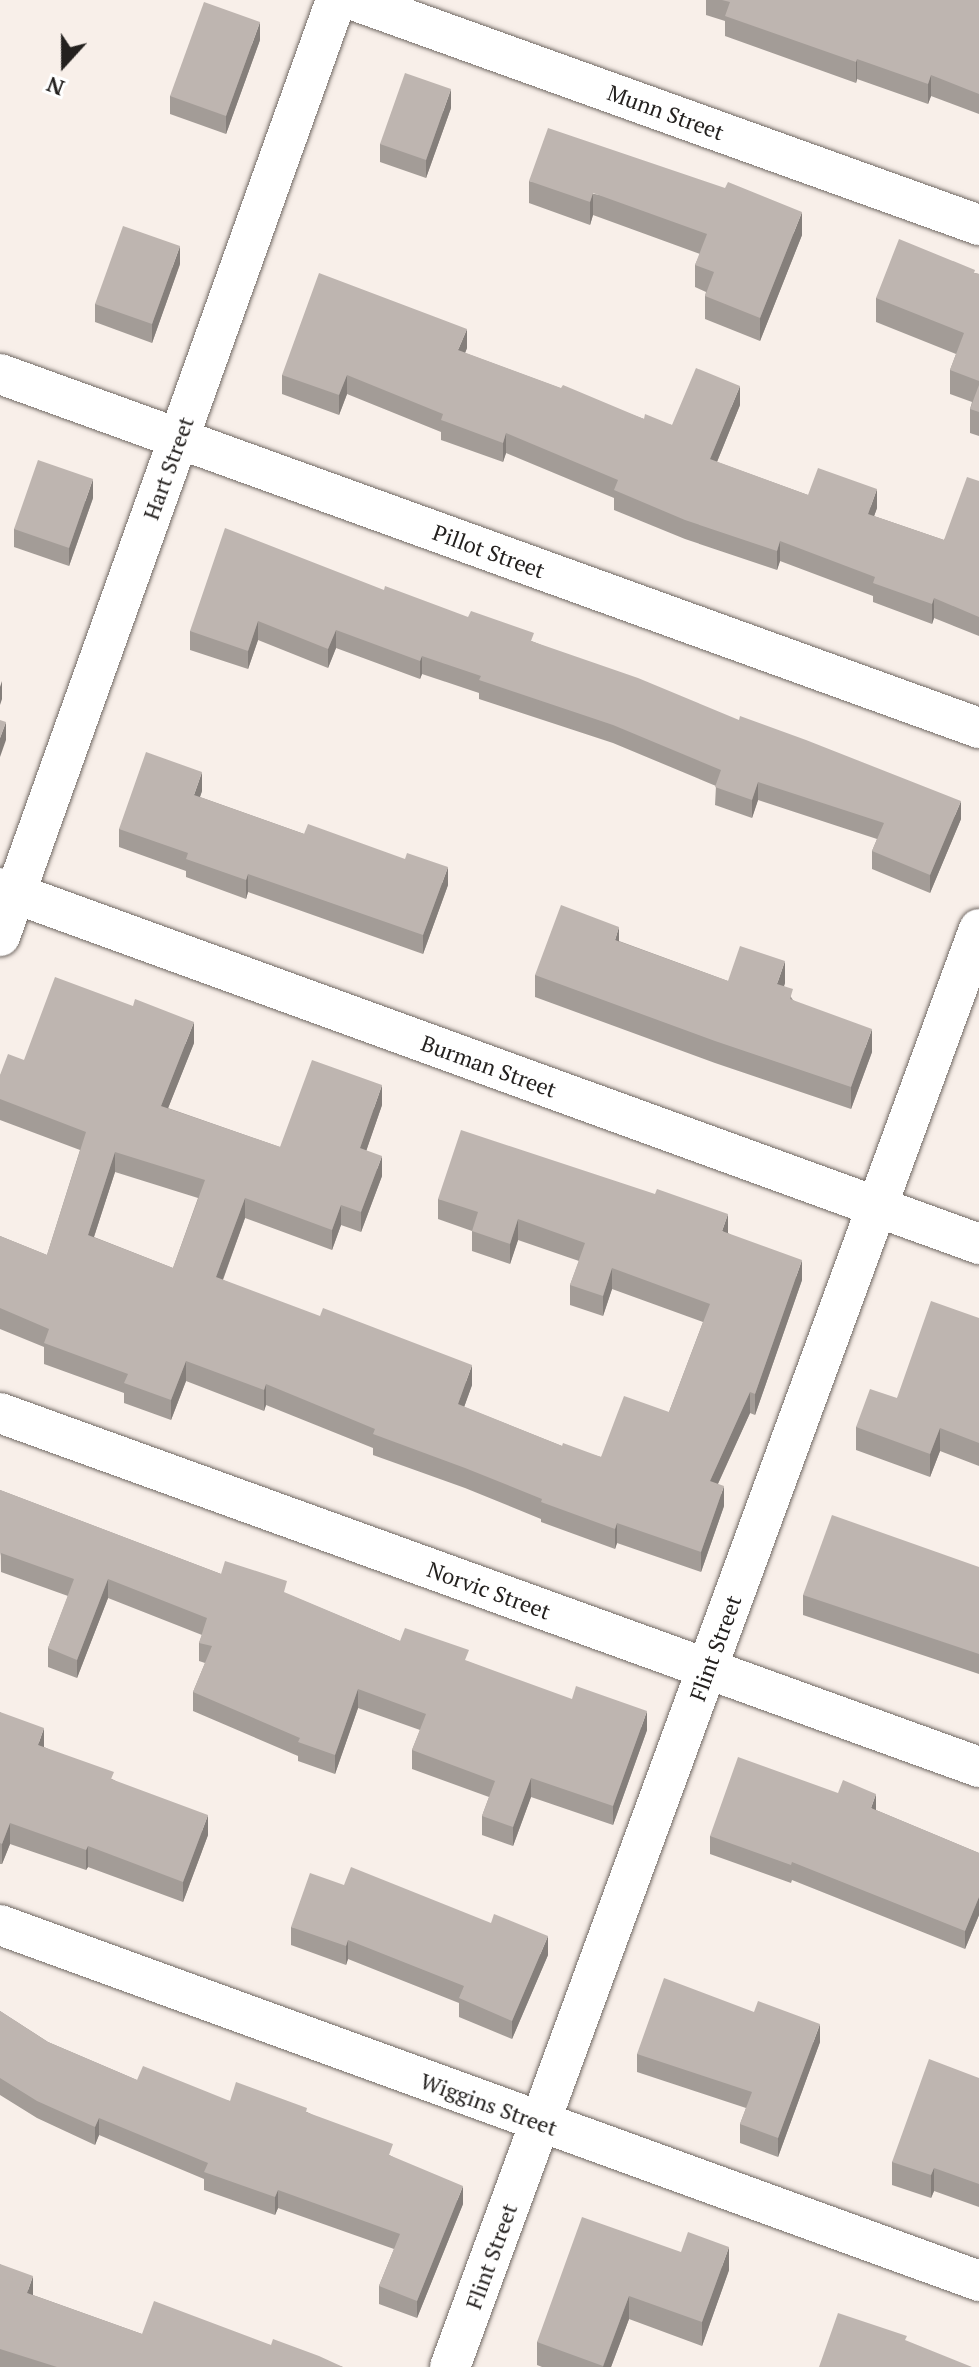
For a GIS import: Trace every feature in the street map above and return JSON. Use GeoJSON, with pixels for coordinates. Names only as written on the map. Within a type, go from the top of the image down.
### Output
{"type":"FeatureCollection","features":[{"type":"Feature","properties":{"kind":"street","name":"Hart Street"},"geometry":{"type":"LineString","coordinates":[[0,936],[8,891],[179,438],[336,0]]}},
{"type":"Feature","properties":{"kind":"street","name":"Munn Street"},"geometry":{"type":"LineString","coordinates":[[353,0],[979,225]]}},
{"type":"Feature","properties":{"kind":"street","name":"Pillot Street"},"geometry":{"type":"LineString","coordinates":[[0,374],[979,728]]}},
{"type":"Feature","properties":{"kind":"street","name":"Burman Street"},"geometry":{"type":"LineString","coordinates":[[8,891],[979,1244]]}},
{"type":"Feature","properties":{"kind":"street","name":"Flint Street"},"geometry":{"type":"LineString","coordinates":[[450,2367],[979,929]]}},
{"type":"Feature","properties":{"kind":"street","name":"Norvic Street"},"geometry":{"type":"LineString","coordinates":[[0,1413],[979,1767]]}},
{"type":"Feature","properties":{"kind":"street","name":"Wiggins Street"},"geometry":{"type":"LineString","coordinates":[[0,1925],[979,2281]]}},
{"type":"Feature","properties":{"kind":"building"},"geometry":{"type":"Polygon","coordinates":[[[722,0],[979,0],[979,94],[931,75],[928,84],[857,59],[856,62],[725,16],[730,2],[722,0]]]}},
{"type":"Feature","properties":{"kind":"building"},"geometry":{"type":"Polygon","coordinates":[[[204,2],[260,22],[226,116],[170,96],[204,2]]]}},
{"type":"Feature","properties":{"kind":"building"},"geometry":{"type":"Polygon","coordinates":[[[405,73],[451,89],[426,160],[380,144],[405,73]]]}},
{"type":"Feature","properties":{"kind":"building"},"geometry":{"type":"Polygon","coordinates":[[[548,128],[725,188],[728,182],[802,212],[760,318],[705,296],[714,272],[695,265],[707,234],[593,193],[590,202],[529,181],[548,128]]]}},
{"type":"Feature","properties":{"kind":"building"},"geometry":{"type":"Polygon","coordinates":[[[123,226],[180,246],[152,324],[95,304],[123,226]]]}},
{"type":"Feature","properties":{"kind":"building"},"geometry":{"type":"Polygon","coordinates":[[[899,239],[979,274],[979,381],[950,370],[964,333],[876,298],[899,239]]]}},
{"type":"Feature","properties":{"kind":"building"},"geometry":{"type":"Polygon","coordinates":[[[319,273],[467,329],[458,350],[561,388],[563,385],[644,419],[645,414],[672,425],[696,368],[740,386],[710,459],[808,495],[818,468],[877,489],[868,514],[944,540],[967,477],[979,481],[979,617],[934,598],[932,604],[873,583],[875,577],[780,541],[777,551],[685,520],[614,490],[618,480],[506,433],[503,443],[441,420],[443,414],[347,375],[339,395],[282,375],[319,273]]]}},
{"type":"Feature","properties":{"kind":"building"},"geometry":{"type":"Polygon","coordinates":[[[979,385],[979,412],[970,409],[979,385]]]}},
{"type":"Feature","properties":{"kind":"building"},"geometry":{"type":"Polygon","coordinates":[[[38,460],[93,479],[69,548],[14,529],[38,460]]]}},
{"type":"Feature","properties":{"kind":"building"},"geometry":{"type":"Polygon","coordinates":[[[225,528],[384,590],[385,586],[468,617],[471,611],[534,633],[531,641],[638,678],[739,720],[740,716],[806,740],[961,801],[930,875],[872,851],[884,823],[758,782],[752,800],[715,787],[721,770],[613,725],[479,680],[481,676],[422,656],[420,661],[336,630],[328,649],[258,621],[248,651],[190,631],[225,528]]]}},
{"type":"Feature","properties":{"kind":"building"},"geometry":{"type":"Polygon","coordinates":[[[0,720],[6,722],[0,738],[0,720]]]}},
{"type":"Feature","properties":{"kind":"building"},"geometry":{"type":"Polygon","coordinates":[[[146,752],[202,772],[194,795],[304,834],[308,824],[405,859],[407,853],[448,867],[423,935],[248,874],[246,880],[186,859],[188,853],[119,829],[146,752]]]}},
{"type":"Feature","properties":{"kind":"building"},"geometry":{"type":"Polygon","coordinates":[[[561,905],[619,927],[615,940],[728,981],[740,946],[785,961],[777,984],[793,989],[790,999],[872,1029],[851,1087],[535,975],[561,905]]]}},
{"type":"Feature","properties":{"kind":"building"},"geometry":{"type":"Polygon","coordinates":[[[55,977],[133,1006],[135,999],[194,1022],[161,1106],[280,1147],[312,1060],[382,1085],[360,1148],[382,1156],[361,1212],[341,1205],[332,1230],[245,1198],[216,1277],[320,1316],[323,1308],[472,1365],[458,1404],[562,1446],[563,1443],[601,1457],[624,1396],[669,1412],[710,1304],[612,1268],[603,1296],[570,1285],[585,1243],[518,1219],[510,1244],[472,1231],[478,1212],[438,1199],[461,1130],[655,1194],[657,1189],[728,1214],[722,1231],[802,1260],[755,1394],[750,1392],[710,1481],[724,1486],[701,1552],[617,1523],[615,1529],[541,1502],[542,1499],[373,1434],[375,1429],[266,1384],[264,1390],[186,1361],[171,1400],[124,1383],[128,1374],[44,1343],[49,1329],[0,1308],[0,1236],[47,1255],[86,1132],[0,1099],[0,1075],[8,1054],[24,1060],[55,977]],[[115,1152],[88,1235],[173,1268],[205,1180],[115,1152]]]}},
{"type":"Feature","properties":{"kind":"building"},"geometry":{"type":"Polygon","coordinates":[[[931,1301],[979,1318],[979,1443],[940,1428],[930,1454],[856,1427],[870,1389],[897,1398],[931,1301]]]}},
{"type":"Feature","properties":{"kind":"building"},"geometry":{"type":"Polygon","coordinates":[[[0,1490],[221,1574],[225,1561],[287,1581],[284,1592],[400,1641],[405,1628],[469,1650],[465,1660],[572,1699],[576,1686],[647,1711],[613,1806],[531,1778],[513,1827],[482,1816],[495,1781],[412,1750],[426,1714],[358,1689],[335,1755],[298,1742],[300,1738],[193,1692],[212,1646],[199,1643],[207,1618],[108,1579],[77,1660],[48,1648],[74,1579],[1,1553],[0,1556],[0,1490]]]}},
{"type":"Feature","properties":{"kind":"building"},"geometry":{"type":"Polygon","coordinates":[[[832,1515],[979,1567],[979,1654],[803,1595],[832,1515]]]}},
{"type":"Feature","properties":{"kind":"building"},"geometry":{"type":"Polygon","coordinates":[[[0,1712],[44,1728],[38,1745],[114,1772],[111,1779],[208,1815],[183,1882],[88,1846],[86,1850],[10,1823],[0,1843],[0,1712]]]}},
{"type":"Feature","properties":{"kind":"building"},"geometry":{"type":"Polygon","coordinates":[[[738,1757],[838,1793],[843,1780],[876,1794],[871,1808],[979,1853],[979,1897],[965,1931],[792,1862],[791,1865],[710,1836],[738,1757]]]}},
{"type":"Feature","properties":{"kind":"building"},"geometry":{"type":"Polygon","coordinates":[[[351,1867],[491,1923],[494,1914],[548,1936],[512,2021],[459,1998],[464,1986],[348,1940],[346,1946],[291,1927],[310,1873],[344,1885],[351,1867]]]}},
{"type":"Feature","properties":{"kind":"building"},"geometry":{"type":"Polygon","coordinates":[[[664,1978],[754,2012],[758,2001],[820,2024],[778,2138],[740,2124],[752,2092],[637,2054],[664,1978]]]}},
{"type":"Feature","properties":{"kind":"building"},"geometry":{"type":"Polygon","coordinates":[[[0,2011],[48,2042],[137,2080],[143,2066],[230,2101],[236,2082],[307,2108],[306,2112],[393,2144],[389,2155],[463,2186],[417,2301],[379,2286],[400,2234],[278,2190],[275,2197],[204,2172],[208,2163],[99,2118],[95,2127],[37,2101],[0,2078],[0,2011]]]}},
{"type":"Feature","properties":{"kind":"building"},"geometry":{"type":"Polygon","coordinates":[[[929,2059],[979,2078],[979,2184],[934,2168],[931,2175],[892,2162],[929,2059]]]}},
{"type":"Feature","properties":{"kind":"building"},"geometry":{"type":"Polygon","coordinates":[[[582,2217],[681,2252],[688,2232],[729,2247],[702,2322],[629,2296],[603,2366],[537,2342],[582,2217]]]}},
{"type":"Feature","properties":{"kind":"building"},"geometry":{"type":"Polygon","coordinates":[[[0,2264],[33,2276],[27,2293],[142,2334],[154,2301],[271,2345],[273,2339],[343,2367],[57,2367],[0,2349],[0,2264]]]}},
{"type":"Feature","properties":{"kind":"building"},"geometry":{"type":"Polygon","coordinates":[[[838,2313],[907,2336],[905,2340],[972,2367],[819,2367],[838,2313]]]}}]}
